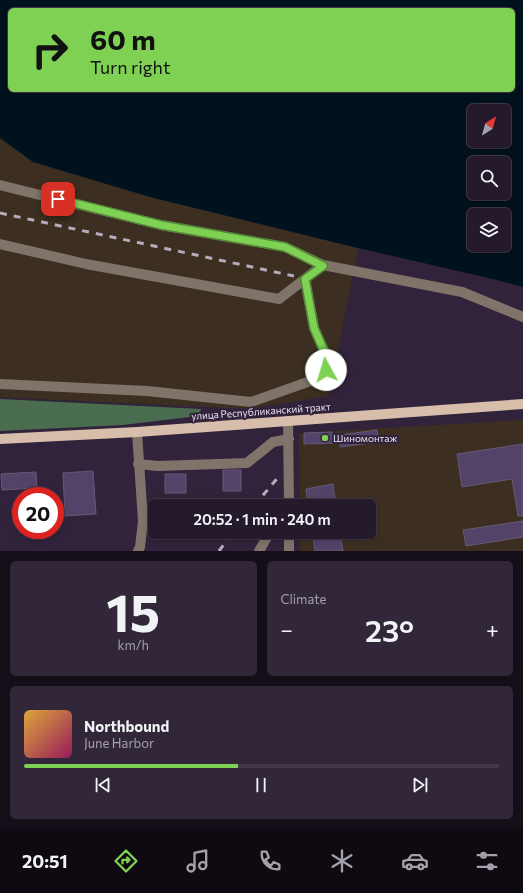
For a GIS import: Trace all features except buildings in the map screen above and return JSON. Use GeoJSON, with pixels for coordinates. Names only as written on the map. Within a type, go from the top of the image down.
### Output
{"type":"FeatureCollection","features":[{"type":"Feature","properties":{"kind":"main road","name":"улица Республиканский тракт"},"geometry":{"type":"LineString","coordinates":[[0,439],[138,432],[523,404]]}},
{"type":"Feature","properties":{"kind":"street"},"geometry":{"type":"LineString","coordinates":[[0,185],[161,225],[285,247],[323,266],[462,292],[523,317]]}},
{"type":"Feature","properties":{"kind":"street"},"geometry":{"type":"LineString","coordinates":[[0,244],[86,264],[279,299],[323,266]]}},
{"type":"Feature","properties":{"kind":"street"},"geometry":{"type":"LineString","coordinates":[[0,384],[147,391],[251,402],[258,400],[319,378],[326,370],[327,358],[314,328],[305,279]]}},
{"type":"Feature","properties":{"kind":"street"},"geometry":{"type":"LineString","coordinates":[[288,421],[288,499]]}},
{"type":"Feature","properties":{"kind":"street"},"geometry":{"type":"LineString","coordinates":[[138,432],[138,464],[143,521],[140,547],[138,551]]}},
{"type":"Feature","properties":{"kind":"street"},"geometry":{"type":"LineString","coordinates":[[138,464],[158,466],[247,463],[273,442],[289,439]]}},
{"type":"Feature","properties":{"kind":"street"},"geometry":{"type":"LineString","coordinates":[[259,551],[266,539]]}},
{"type":"Feature","properties":{"kind":"street"},"geometry":{"type":"LineString","coordinates":[[289,539],[290,551]]}},
{"type":"Feature","properties":{"kind":"shaded area"},"geometry":{"type":"Polygon","coordinates":[[[0,138],[33,162],[150,197],[358,248],[329,396],[248,409],[0,397],[0,138]]]}},
{"type":"Feature","properties":{"kind":"shaded area"},"geometry":{"type":"Polygon","coordinates":[[[523,420],[523,551],[300,551],[300,539],[376,539],[376,499],[300,499],[299,433],[523,420]]]}},
{"type":"Feature","properties":{"kind":"green space"},"geometry":{"type":"Polygon","coordinates":[[[0,399],[201,409],[198,416],[123,425],[0,431],[0,399]]]}},
{"type":"Feature","properties":{"kind":"water"},"geometry":{"type":"Polygon","coordinates":[[[0,0],[523,0],[523,287],[150,197],[33,162],[0,138],[0,0]]]}},
{"type":"Feature","properties":{"kind":"railway"},"geometry":{"type":"LineString","coordinates":[[0,213],[294,276]]}},
{"type":"Feature","properties":{"kind":"railway"},"geometry":{"type":"LineString","coordinates":[[260,499],[280,475]]}},
{"type":"Feature","properties":{"kind":"railway"},"geometry":{"type":"LineString","coordinates":[[219,551],[228,539]]}},
{"type":"Feature","properties":{"kind":"place","name":"Шиномонтаж"},"geometry":{"type":"Point","coordinates":[325,438]}},
{"type":"Feature","properties":{"kind":"route"},"geometry":{"type":"LineString","coordinates":[[58,199],[161,225],[285,247],[323,266],[305,279],[314,328],[327,358],[326,370]]}}]}
